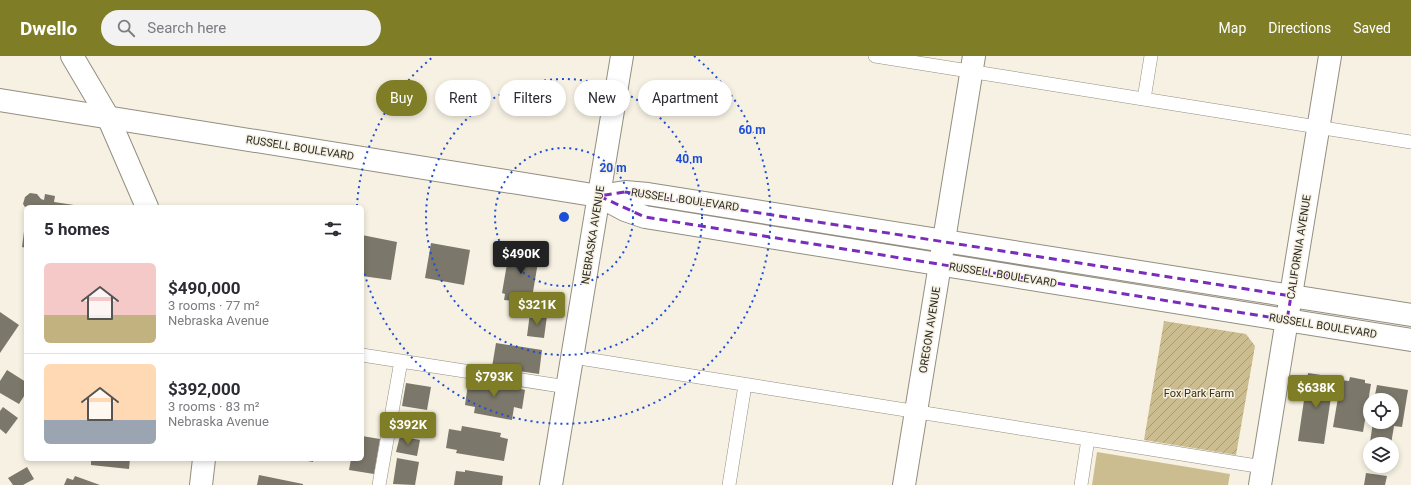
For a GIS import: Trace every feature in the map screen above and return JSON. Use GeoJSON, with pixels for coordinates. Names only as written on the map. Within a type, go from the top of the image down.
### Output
{"type":"FeatureCollection","features":[{"type":"Feature","properties":{"kind":"main road"},"geometry":{"type":"LineString","coordinates":[[72,56],[108,117],[146,205]]}},
{"type":"Feature","properties":{"kind":"main road","name":"NEBRASKA AVENUE"},"geometry":{"type":"LineString","coordinates":[[551,485],[622,56]]}},
{"type":"Feature","properties":{"kind":"main road","name":"CALIFORNIA AVENUE"},"geometry":{"type":"LineString","coordinates":[[1261,476],[1330,56]]}},
{"type":"Feature","properties":{"kind":"main road","name":"OREGON AVENUE"},"geometry":{"type":"LineString","coordinates":[[904,485],[973,64]]}},
{"type":"Feature","properties":{"kind":"main road","name":"RUSSELL BOULEVARD"},"geometry":{"type":"LineString","coordinates":[[0,100],[599,196],[625,192],[648,194],[1411,315]]}},
{"type":"Feature","properties":{"kind":"main road","name":"RUSSELL BOULEVARD"},"geometry":{"type":"LineString","coordinates":[[599,196],[625,210],[645,217],[1411,340]]}},
{"type":"Feature","properties":{"kind":"main road"},"geometry":{"type":"LineString","coordinates":[[200,485],[204,461]]}},
{"type":"Feature","properties":{"kind":"lane"},"geometry":{"type":"LineString","coordinates":[[875,56],[973,64],[1144,99],[1411,142]]}},
{"type":"Feature","properties":{"kind":"lane"},"geometry":{"type":"LineString","coordinates":[[1144,99],[1151,56]]}},
{"type":"Feature","properties":{"kind":"lane"},"geometry":{"type":"LineString","coordinates":[[364,355],[568,387]]}},
{"type":"Feature","properties":{"kind":"lane"},"geometry":{"type":"LineString","coordinates":[[573,357],[1088,439],[1261,476]]}},
{"type":"Feature","properties":{"kind":"lane"},"geometry":{"type":"LineString","coordinates":[[379,485],[401,361]]}},
{"type":"Feature","properties":{"kind":"lane"},"geometry":{"type":"LineString","coordinates":[[729,485],[745,385]]}},
{"type":"Feature","properties":{"kind":"lane"},"geometry":{"type":"LineString","coordinates":[[1081,485],[1088,439]]}},
{"type":"Feature","properties":{"kind":"highlighted area"},"geometry":{"type":"Polygon","coordinates":[[[625,192],[1291,296],[1287,320],[645,217],[599,196],[625,192]]]}},
{"type":"Feature","properties":{"kind":"green space","name":"Fox Park Farm"},"geometry":{"type":"Polygon","coordinates":[[[1164,321],[1246,334],[1255,346],[1236,455],[1144,440],[1164,321]]]}},
{"type":"Feature","properties":{"kind":"green space"},"geometry":{"type":"Polygon","coordinates":[[[1097,452],[1230,474],[1228,485],[1092,485],[1097,452]]]}},
{"type":"Feature","properties":{"kind":"building"},"geometry":{"type":"Polygon","coordinates":[[[30,193],[37,194],[44,200],[45,194],[55,196],[54,202],[74,205],[24,206],[23,204],[25,197],[30,193]]]}},
{"type":"Feature","properties":{"kind":"building"},"geometry":{"type":"Polygon","coordinates":[[[24,232],[24,248],[22,247],[24,232]]]}},
{"type":"Feature","properties":{"kind":"building"},"geometry":{"type":"Polygon","coordinates":[[[364,235],[397,242],[391,280],[364,276],[364,235]]]}},
{"type":"Feature","properties":{"kind":"building"},"geometry":{"type":"Polygon","coordinates":[[[431,243],[470,250],[464,285],[425,278],[431,243]]]}},
{"type":"Feature","properties":{"kind":"building"},"geometry":{"type":"Polygon","coordinates":[[[527,248],[540,250],[532,298],[518,296],[517,301],[504,300],[505,294],[502,293],[509,252],[526,254],[527,248]]]}},
{"type":"Feature","properties":{"kind":"building"},"geometry":{"type":"Polygon","coordinates":[[[0,312],[19,325],[0,353],[0,312]]]}},
{"type":"Feature","properties":{"kind":"building"},"geometry":{"type":"Polygon","coordinates":[[[530,313],[547,316],[544,338],[527,336],[530,313]]]}},
{"type":"Feature","properties":{"kind":"building"},"geometry":{"type":"Polygon","coordinates":[[[496,343],[542,350],[539,374],[492,367],[496,343]]]}},
{"type":"Feature","properties":{"kind":"building"},"geometry":{"type":"Polygon","coordinates":[[[7,370],[24,381],[24,396],[19,404],[0,393],[0,381],[7,370]]]}},
{"type":"Feature","properties":{"kind":"building"},"geometry":{"type":"Polygon","coordinates":[[[1308,373],[1334,377],[1324,444],[1298,441],[1308,373]]]}},
{"type":"Feature","properties":{"kind":"building"},"geometry":{"type":"Polygon","coordinates":[[[469,377],[518,385],[517,388],[525,390],[522,409],[514,407],[512,420],[474,413],[475,407],[465,405],[469,377]]]}},
{"type":"Feature","properties":{"kind":"building"},"geometry":{"type":"Polygon","coordinates":[[[1350,377],[1365,380],[1365,383],[1371,384],[1370,393],[1363,393],[1363,432],[1333,427],[1341,380],[1349,381],[1350,377]]]}},
{"type":"Feature","properties":{"kind":"building"},"geometry":{"type":"Polygon","coordinates":[[[406,383],[431,387],[427,410],[402,406],[406,383]]]}},
{"type":"Feature","properties":{"kind":"building"},"geometry":{"type":"Polygon","coordinates":[[[1377,385],[1408,390],[1402,427],[1399,427],[1399,393],[1375,393],[1377,385]]]}},
{"type":"Feature","properties":{"kind":"building"},"geometry":{"type":"Polygon","coordinates":[[[3,407],[18,418],[6,434],[0,429],[0,411],[3,407]]]}},
{"type":"Feature","properties":{"kind":"building"},"geometry":{"type":"Polygon","coordinates":[[[462,426],[501,433],[500,437],[508,439],[504,461],[456,453],[457,450],[446,448],[449,429],[461,431],[462,426]]]}},
{"type":"Feature","properties":{"kind":"building"},"geometry":{"type":"Polygon","coordinates":[[[1372,429],[1394,429],[1392,437],[1371,437],[1372,429]]]}},
{"type":"Feature","properties":{"kind":"building"},"geometry":{"type":"Polygon","coordinates":[[[364,436],[380,439],[374,474],[349,470],[351,461],[364,461],[364,436]]]}},
{"type":"Feature","properties":{"kind":"building"},"geometry":{"type":"Polygon","coordinates":[[[400,436],[420,440],[417,456],[396,452],[400,436]]]}},
{"type":"Feature","properties":{"kind":"building"},"geometry":{"type":"Polygon","coordinates":[[[397,458],[419,462],[415,485],[393,484],[397,458]]]}},
{"type":"Feature","properties":{"kind":"building"},"geometry":{"type":"Polygon","coordinates":[[[91,461],[130,461],[129,469],[91,465],[91,461]]]}},
{"type":"Feature","properties":{"kind":"building"},"geometry":{"type":"Polygon","coordinates":[[[27,467],[34,479],[23,485],[13,485],[8,478],[27,467]]]}},
{"type":"Feature","properties":{"kind":"building"},"geometry":{"type":"Polygon","coordinates":[[[465,470],[503,476],[502,485],[454,485],[456,471],[465,472],[465,470]]]}},
{"type":"Feature","properties":{"kind":"building"},"geometry":{"type":"Polygon","coordinates":[[[1366,473],[1387,476],[1385,485],[1364,485],[1366,473]]]}},
{"type":"Feature","properties":{"kind":"building"},"geometry":{"type":"Polygon","coordinates":[[[259,475],[303,484],[303,485],[257,485],[259,475]]]}},
{"type":"Feature","properties":{"kind":"building"},"geometry":{"type":"Polygon","coordinates":[[[75,476],[100,485],[64,485],[67,478],[73,480],[75,476]]]}}]}
